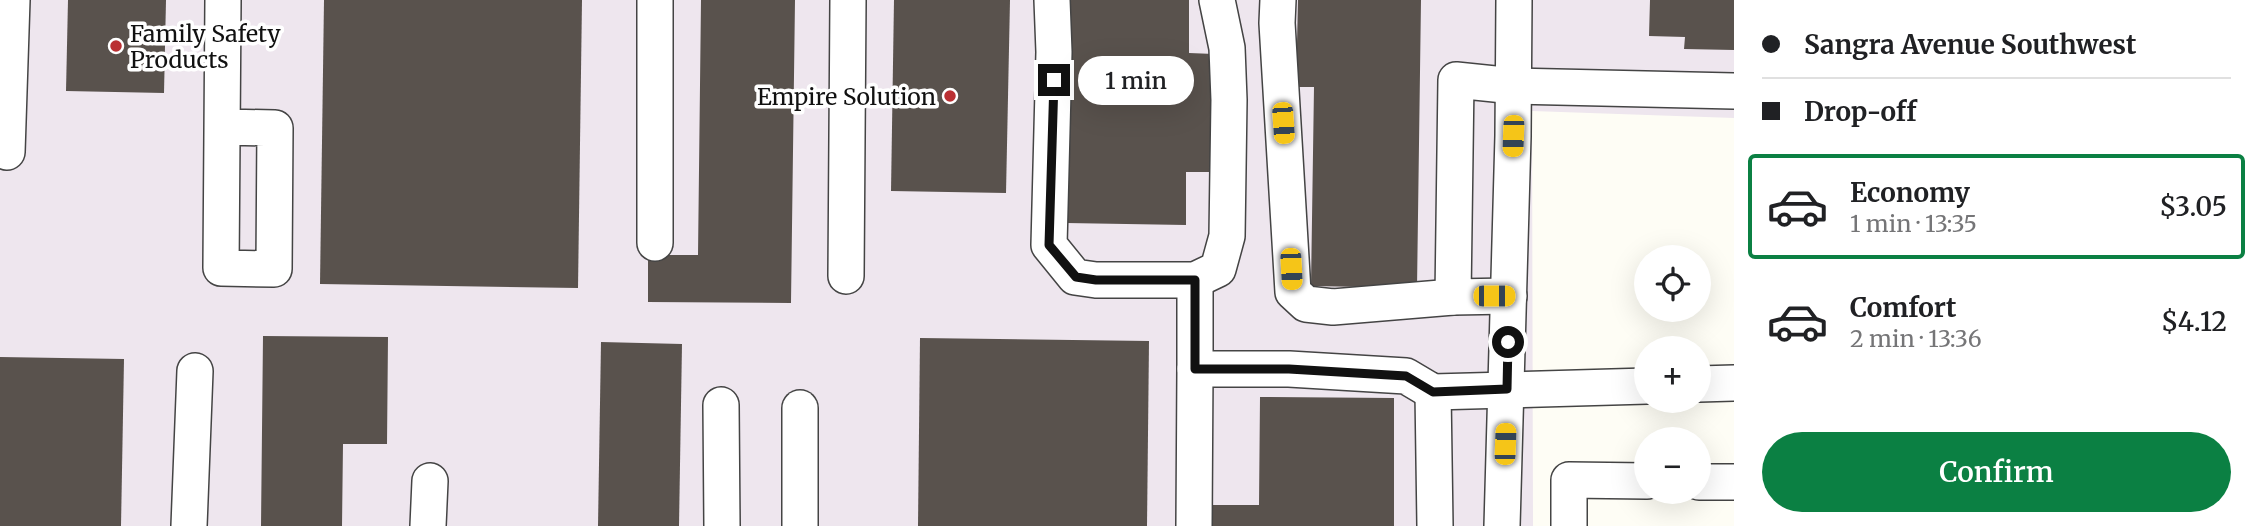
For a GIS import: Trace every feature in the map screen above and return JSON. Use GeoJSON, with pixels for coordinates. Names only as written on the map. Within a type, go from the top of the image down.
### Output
{"type":"FeatureCollection","features":[{"type":"Feature","properties":{"kind":"street"},"geometry":{"type":"LineString","coordinates":[[7,152],[12,0]]}},
{"type":"Feature","properties":{"kind":"street"},"geometry":{"type":"LineString","coordinates":[[223,0],[223,127]]}},
{"type":"Feature","properties":{"kind":"street"},"geometry":{"type":"LineString","coordinates":[[655,0],[656,243]]}},
{"type":"Feature","properties":{"kind":"street"},"geometry":{"type":"LineString","coordinates":[[846,276],[848,0]]}},
{"type":"Feature","properties":{"kind":"street"},"geometry":{"type":"LineString","coordinates":[[1052,0],[1054,52],[1049,245],[1076,277],[1096,280],[1195,280],[1218,269],[1227,236],[1227,48],[1217,0]]}},
{"type":"Feature","properties":{"kind":"street"},"geometry":{"type":"LineString","coordinates":[[1278,0],[1277,23],[1293,292],[1306,304],[1333,307],[1453,297],[1509,296]]}},
{"type":"Feature","properties":{"kind":"street"},"geometry":{"type":"LineString","coordinates":[[1502,526],[1514,0]]}},
{"type":"Feature","properties":{"kind":"street"},"geometry":{"type":"LineString","coordinates":[[1453,297],[1456,80],[1514,86],[1734,91]]}},
{"type":"Feature","properties":{"kind":"street"},"geometry":{"type":"LineString","coordinates":[[1194,526],[1195,280]]}},
{"type":"Feature","properties":{"kind":"street"},"geometry":{"type":"LineString","coordinates":[[1195,369],[1289,369],[1406,376],[1433,392],[1634,386]]}},
{"type":"Feature","properties":{"kind":"street"},"geometry":{"type":"LineString","coordinates":[[189,526],[195,372]]}},
{"type":"Feature","properties":{"kind":"street"},"geometry":{"type":"LineString","coordinates":[[1711,384],[1734,383]]}},
{"type":"Feature","properties":{"kind":"street"},"geometry":{"type":"LineString","coordinates":[[1433,392],[1435,526]]}},
{"type":"Feature","properties":{"kind":"street"},"geometry":{"type":"LineString","coordinates":[[720,405],[722,526]]}},
{"type":"Feature","properties":{"kind":"street"},"geometry":{"type":"LineString","coordinates":[[800,408],[800,526]]}},
{"type":"Feature","properties":{"kind":"street"},"geometry":{"type":"LineString","coordinates":[[1569,526],[1569,480],[1634,481]]}},
{"type":"Feature","properties":{"kind":"street"},"geometry":{"type":"LineString","coordinates":[[428,526],[430,481]]}},
{"type":"Feature","properties":{"kind":"street"},"geometry":{"type":"LineString","coordinates":[[1711,482],[1734,482]]}},
{"type":"Feature","properties":{"kind":"shaded area"},"geometry":{"type":"Polygon","coordinates":[[[0,0],[1734,0],[1734,118],[1532,111],[1533,526],[0,526],[0,0]]]}},
{"type":"Feature","properties":{"kind":"building","name":"Family Safety Products"},"geometry":{"type":"Polygon","coordinates":[[[68,0],[166,0],[164,93],[66,91],[68,0]]]}},
{"type":"Feature","properties":{"kind":"building"},"geometry":{"type":"Polygon","coordinates":[[[324,0],[582,0],[578,288],[320,284],[324,0]]]}},
{"type":"Feature","properties":{"kind":"building"},"geometry":{"type":"Polygon","coordinates":[[[701,0],[795,0],[791,303],[648,302],[648,255],[698,255],[701,0]]]}},
{"type":"Feature","properties":{"kind":"building","name":"Empire Solution"},"geometry":{"type":"Polygon","coordinates":[[[894,0],[1010,0],[1006,193],[891,191],[894,0]]]}},
{"type":"Feature","properties":{"kind":"building"},"geometry":{"type":"Polygon","coordinates":[[[1069,0],[1189,0],[1189,53],[1214,54],[1214,172],[1186,172],[1186,225],[1066,223],[1069,0]]]}},
{"type":"Feature","properties":{"kind":"building"},"geometry":{"type":"Polygon","coordinates":[[[1298,0],[1421,0],[1417,288],[1311,286],[1314,87],[1296,87],[1298,0]]]}},
{"type":"Feature","properties":{"kind":"building"},"geometry":{"type":"Polygon","coordinates":[[[1650,0],[1734,0],[1734,50],[1684,49],[1685,37],[1649,36],[1650,0]]]}},
{"type":"Feature","properties":{"kind":"building"},"geometry":{"type":"Polygon","coordinates":[[[263,336],[388,337],[387,444],[343,444],[342,526],[261,526],[263,336]]]}},
{"type":"Feature","properties":{"kind":"building"},"geometry":{"type":"Polygon","coordinates":[[[920,338],[1149,341],[1147,526],[918,526],[920,338]]]}},
{"type":"Feature","properties":{"kind":"building"},"geometry":{"type":"Polygon","coordinates":[[[601,342],[682,344],[679,526],[598,526],[601,342]]]}},
{"type":"Feature","properties":{"kind":"building"},"geometry":{"type":"Polygon","coordinates":[[[0,357],[124,359],[121,526],[0,526],[0,357]]]}},
{"type":"Feature","properties":{"kind":"building"},"geometry":{"type":"Polygon","coordinates":[[[1260,397],[1394,398],[1394,526],[1202,526],[1202,505],[1259,505],[1260,397]]]}},
{"type":"Feature","properties":{"kind":"place","name":"Family Safety Products"},"geometry":{"type":"Point","coordinates":[116,46]}},
{"type":"Feature","properties":{"kind":"place","name":"Empire Solution"},"geometry":{"type":"Point","coordinates":[950,96]}},
{"type":"Feature","properties":{"kind":"route"},"geometry":{"type":"LineString","coordinates":[[1054,80],[1049,245],[1076,277],[1096,280],[1195,280],[1195,369],[1289,369],[1406,376],[1433,392],[1507,389],[1508,342]]}}]}
